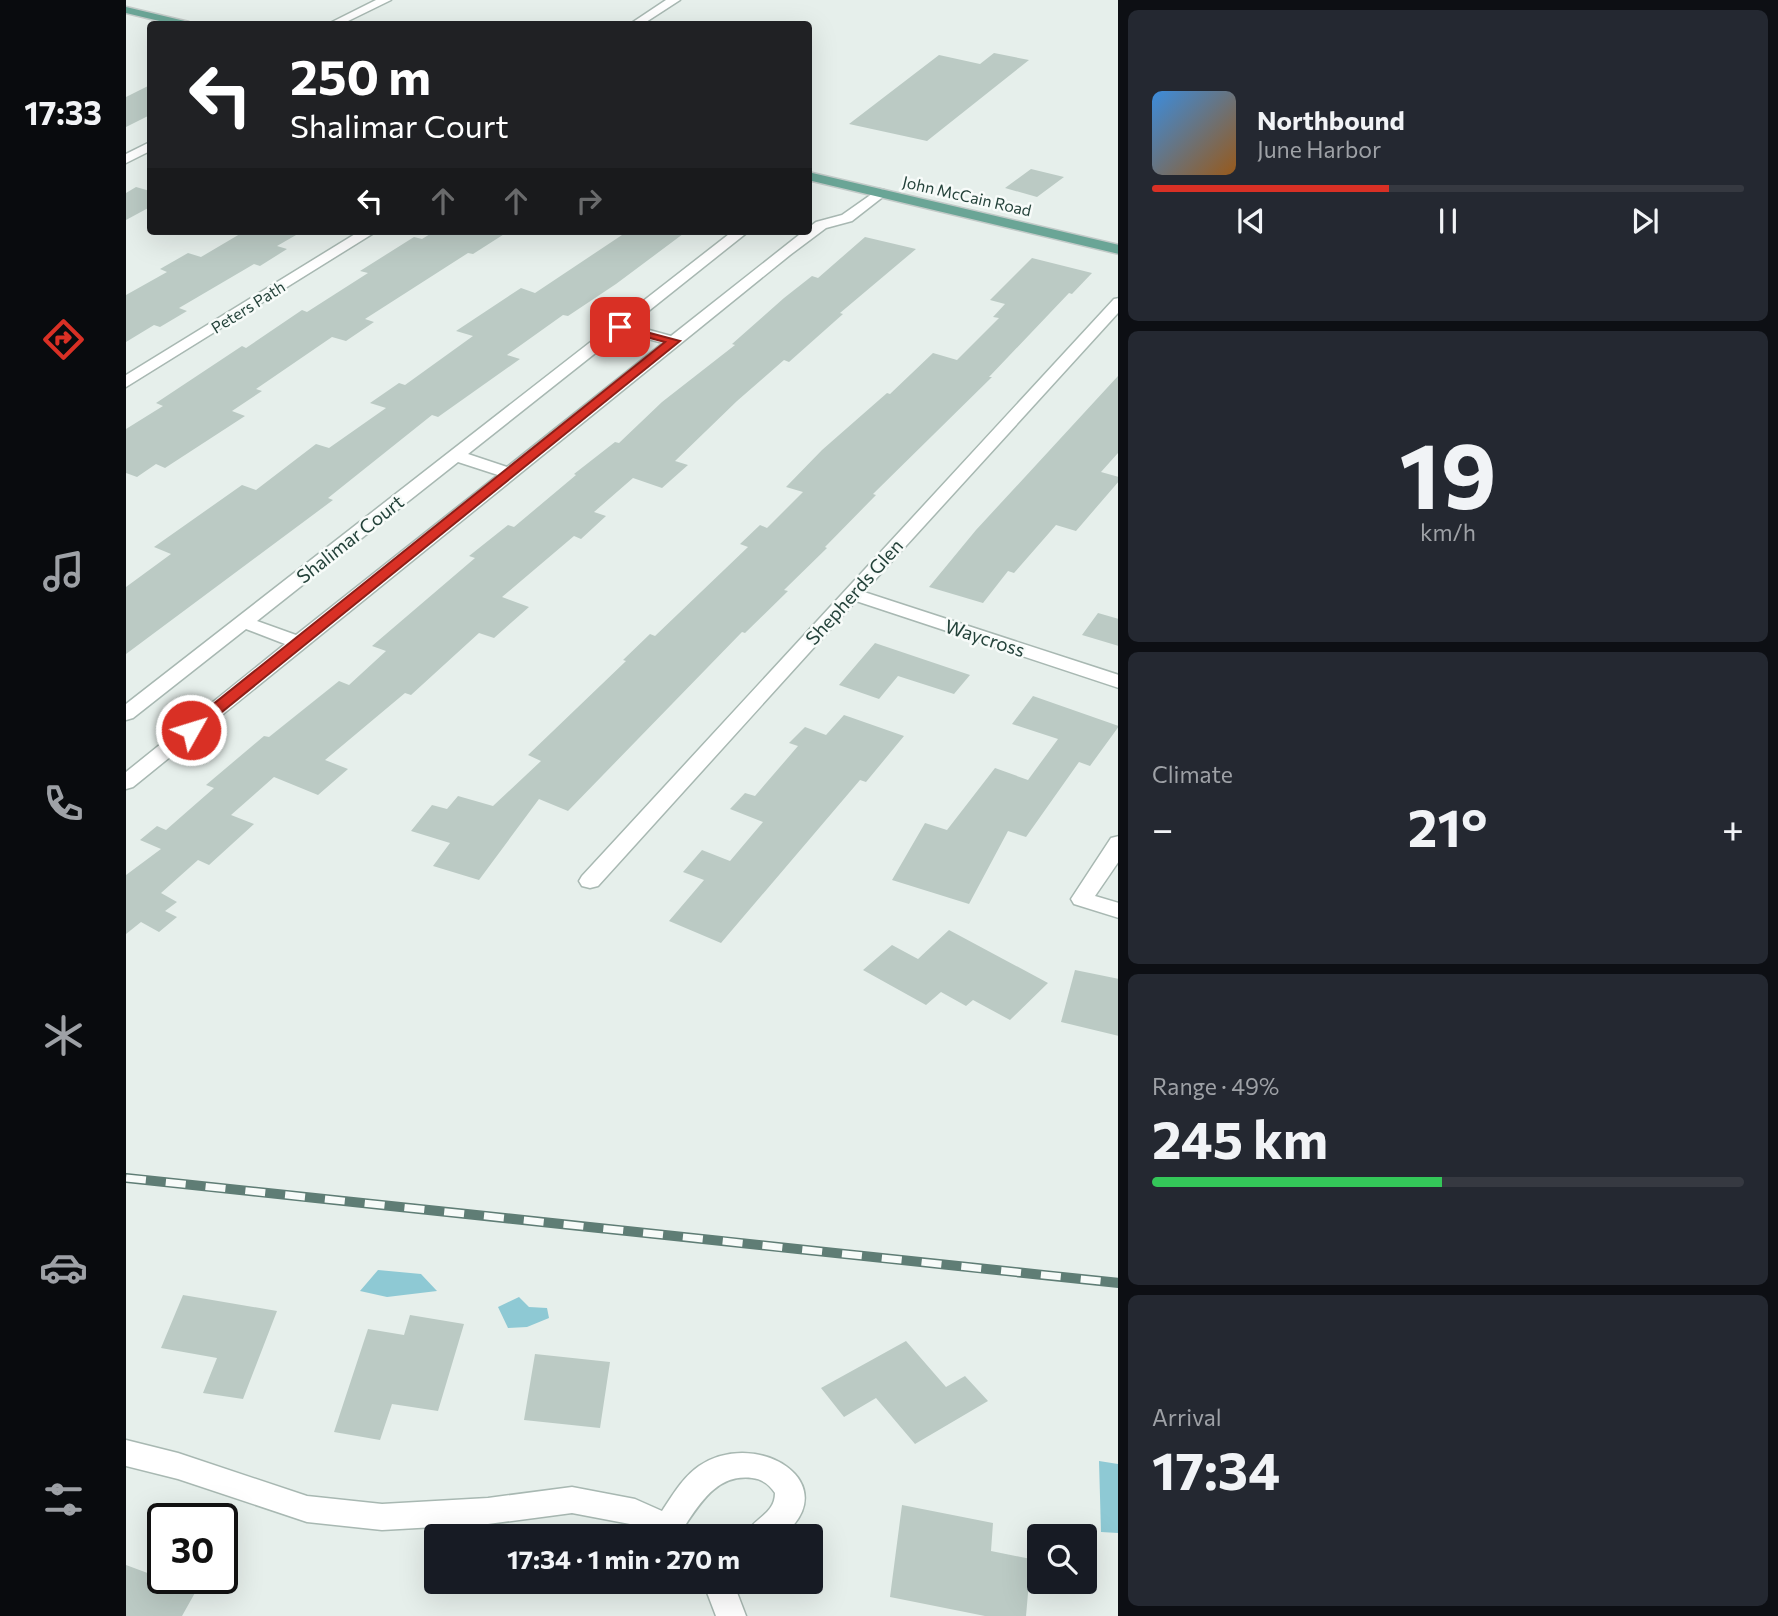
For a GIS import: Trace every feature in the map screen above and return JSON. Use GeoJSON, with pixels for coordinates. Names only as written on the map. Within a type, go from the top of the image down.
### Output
{"type":"FeatureCollection","features":[{"type":"Feature","properties":{"kind":"main road"},"geometry":{"type":"LineString","coordinates":[[126,10],[172,21]]}},
{"type":"Feature","properties":{"kind":"main road","name":"John McCain Road"},"geometry":{"type":"LineString","coordinates":[[812,177],[1118,250]]}},
{"type":"Feature","properties":{"kind":"street"},"geometry":{"type":"LineString","coordinates":[[340,21],[385,0]]}},
{"type":"Feature","properties":{"kind":"street"},"geometry":{"type":"LineString","coordinates":[[641,21],[674,0]]}},
{"type":"Feature","properties":{"kind":"street"},"geometry":{"type":"LineString","coordinates":[[126,159],[147,148]]}},
{"type":"Feature","properties":{"kind":"street"},"geometry":{"type":"LineString","coordinates":[[812,231],[820,225],[846,218],[879,193]]}},
{"type":"Feature","properties":{"kind":"street","name":"Peters Path"},"geometry":{"type":"LineString","coordinates":[[126,382],[364,235]]}},
{"type":"Feature","properties":{"kind":"street","name":"Shalimar Court"},"geometry":{"type":"LineString","coordinates":[[126,714],[738,235]]}},
{"type":"Feature","properties":{"kind":"street"},"geometry":{"type":"LineString","coordinates":[[126,782],[807,235]]}},
{"type":"Feature","properties":{"kind":"street","name":"Shepherds Glen"},"geometry":{"type":"LineString","coordinates":[[590,881],[1118,302]]}},
{"type":"Feature","properties":{"kind":"street"},"geometry":{"type":"LineString","coordinates":[[620,327],[674,341]]}},
{"type":"Feature","properties":{"kind":"street"},"geometry":{"type":"LineString","coordinates":[[456,456],[510,473]]}},
{"type":"Feature","properties":{"kind":"street","name":"Waycross"},"geometry":{"type":"LineString","coordinates":[[852,594],[1118,681]]}},
{"type":"Feature","properties":{"kind":"street"},"geometry":{"type":"LineString","coordinates":[[243,622],[299,643]]}},
{"type":"Feature","properties":{"kind":"street"},"geometry":{"type":"LineString","coordinates":[[1118,844],[1082,899],[1118,911]]}},
{"type":"Feature","properties":{"kind":"street"},"geometry":{"type":"LineString","coordinates":[[126,1453],[178,1466],[307,1509],[383,1517],[488,1511],[572,1500],[635,1512],[658,1524]]}},
{"type":"Feature","properties":{"kind":"street"},"geometry":{"type":"LineString","coordinates":[[677,1524],[690,1495],[709,1475],[729,1465],[750,1463],[766,1467],[780,1476],[789,1490],[789,1506],[782,1519],[776,1524]]}},
{"type":"Feature","properties":{"kind":"street"},"geometry":{"type":"LineString","coordinates":[[723,1594],[731,1616]]}},
{"type":"Feature","properties":{"kind":"water"},"geometry":{"type":"Polygon","coordinates":[[[378,1270],[421,1274],[437,1291],[387,1297],[360,1291],[378,1270]]]}},
{"type":"Feature","properties":{"kind":"water"},"geometry":{"type":"Polygon","coordinates":[[[519,1297],[529,1307],[547,1308],[549,1318],[527,1327],[508,1328],[498,1307],[519,1297]]]}},
{"type":"Feature","properties":{"kind":"water"},"geometry":{"type":"Polygon","coordinates":[[[1099,1461],[1118,1464],[1118,1533],[1101,1532],[1099,1461]]]}},
{"type":"Feature","properties":{"kind":"building"},"geometry":{"type":"Polygon","coordinates":[[[994,53],[1029,60],[927,141],[849,124],[939,55],[980,64],[994,53]]]}},
{"type":"Feature","properties":{"kind":"building"},"geometry":{"type":"Polygon","coordinates":[[[147,86],[147,116],[126,127],[126,97],[147,86]]]}},
{"type":"Feature","properties":{"kind":"building"},"geometry":{"type":"Polygon","coordinates":[[[1031,169],[1064,177],[1037,197],[1005,188],[1031,169]]]}},
{"type":"Feature","properties":{"kind":"building"},"geometry":{"type":"Polygon","coordinates":[[[136,187],[147,190],[147,209],[126,220],[126,193],[136,187]]]}},
{"type":"Feature","properties":{"kind":"building"},"geometry":{"type":"Polygon","coordinates":[[[238,235],[296,235],[277,246],[287,249],[260,266],[254,264],[179,308],[187,311],[160,327],[154,325],[126,342],[126,295],[167,272],[160,269],[188,253],[201,257],[238,235]]]}},
{"type":"Feature","properties":{"kind":"building"},"geometry":{"type":"Polygon","coordinates":[[[428,235],[503,235],[473,254],[468,253],[365,319],[374,322],[346,341],[332,337],[256,389],[262,391],[232,411],[245,416],[165,468],[156,464],[137,477],[126,473],[126,429],[163,406],[156,403],[242,346],[246,348],[302,310],[307,312],[368,273],[360,271],[414,237],[422,239],[428,235]]]}},
{"type":"Feature","properties":{"kind":"building"},"geometry":{"type":"Polygon","coordinates":[[[622,235],[682,235],[616,284],[568,316],[563,315],[507,355],[520,359],[438,417],[432,415],[328,498],[333,500],[126,654],[126,587],[171,554],[154,547],[242,485],[256,490],[316,444],[329,448],[386,408],[370,403],[399,383],[405,385],[473,336],[456,331],[521,288],[535,293],[622,235]]]}},
{"type":"Feature","properties":{"kind":"building"},"geometry":{"type":"Polygon","coordinates":[[[865,237],[916,249],[840,313],[843,314],[789,362],[784,360],[737,401],[675,461],[688,465],[662,488],[633,478],[594,512],[606,516],[581,539],[574,536],[502,597],[529,607],[494,638],[479,633],[411,695],[405,693],[325,760],[348,769],[318,795],[274,777],[231,815],[254,824],[209,865],[198,860],[161,893],[177,902],[165,911],[177,917],[159,932],[141,922],[126,934],[126,875],[161,849],[140,840],[157,826],[166,830],[214,788],[206,785],[264,736],[269,737],[339,681],[349,685],[386,651],[372,646],[475,558],[469,556],[508,525],[514,527],[576,475],[574,474],[615,442],[619,443],[662,402],[735,345],[732,344],[784,298],[812,276],[818,278],[865,237]]]}},
{"type":"Feature","properties":{"kind":"building"},"geometry":{"type":"Polygon","coordinates":[[[1032,258],[1092,273],[1072,294],[1069,293],[989,377],[992,377],[873,494],[876,495],[784,590],[788,591],[745,633],[742,632],[568,811],[539,799],[479,880],[433,866],[450,843],[411,831],[432,805],[447,809],[458,796],[493,806],[541,761],[528,755],[626,661],[623,660],[650,634],[655,636],[748,547],[740,544],[760,525],[767,528],[803,492],[786,487],[822,450],[887,393],[890,394],[933,353],[957,360],[999,318],[993,317],[1005,304],[990,300],[1032,258]]]}},
{"type":"Feature","properties":{"kind":"building"},"geometry":{"type":"Polygon","coordinates":[[[1118,376],[1118,453],[1101,472],[1118,477],[1118,482],[1076,531],[1056,525],[1014,573],[1008,571],[983,603],[929,587],[976,530],[1118,376]]]}},
{"type":"Feature","properties":{"kind":"building"},"geometry":{"type":"Polygon","coordinates":[[[1098,613],[1118,619],[1118,646],[1082,635],[1098,613]]]}},
{"type":"Feature","properties":{"kind":"building"},"geometry":{"type":"Polygon","coordinates":[[[875,643],[970,675],[954,694],[898,676],[879,699],[839,685],[875,643]]]}},
{"type":"Feature","properties":{"kind":"building"},"geometry":{"type":"Polygon","coordinates":[[[1033,696],[1118,727],[1090,766],[1079,762],[1026,837],[1008,831],[969,904],[892,880],[925,823],[947,830],[995,768],[1028,780],[1058,739],[1012,724],[1033,696]]]}},
{"type":"Feature","properties":{"kind":"building"},"geometry":{"type":"Polygon","coordinates":[[[844,715],[904,736],[866,782],[860,780],[721,943],[669,921],[704,880],[683,872],[702,850],[730,861],[763,822],[730,809],[745,793],[755,796],[798,746],[789,743],[805,727],[826,735],[844,715]]]}},
{"type":"Feature","properties":{"kind":"building"},"geometry":{"type":"Polygon","coordinates":[[[949,930],[1048,983],[1010,1020],[973,1000],[966,1006],[941,992],[926,1005],[863,970],[892,945],[918,959],[949,930]]]}},
{"type":"Feature","properties":{"kind":"building"},"geometry":{"type":"Polygon","coordinates":[[[1075,970],[1118,979],[1118,1036],[1061,1022],[1075,970]]]}},
{"type":"Feature","properties":{"kind":"building"},"geometry":{"type":"Polygon","coordinates":[[[183,1295],[277,1311],[243,1399],[203,1393],[217,1358],[161,1348],[183,1295]]]}},
{"type":"Feature","properties":{"kind":"building"},"geometry":{"type":"Polygon","coordinates":[[[410,1315],[464,1324],[438,1411],[392,1404],[380,1440],[334,1432],[368,1329],[404,1335],[410,1315]]]}},
{"type":"Feature","properties":{"kind":"building"},"geometry":{"type":"Polygon","coordinates":[[[906,1341],[946,1387],[965,1376],[988,1401],[915,1444],[876,1398],[844,1417],[821,1388],[906,1341]]]}},
{"type":"Feature","properties":{"kind":"building"},"geometry":{"type":"Polygon","coordinates":[[[535,1354],[610,1362],[600,1428],[524,1420],[535,1354]]]}},
{"type":"Feature","properties":{"kind":"building"},"geometry":{"type":"Polygon","coordinates":[[[902,1505],[993,1523],[991,1551],[1027,1558],[1026,1616],[985,1616],[890,1597],[902,1505]]]}},
{"type":"Feature","properties":{"kind":"building"},"geometry":{"type":"Polygon","coordinates":[[[126,1565],[147,1573],[147,1594],[194,1594],[182,1616],[126,1616],[126,1565]]]}},
{"type":"Feature","properties":{"kind":"railway"},"geometry":{"type":"LineString","coordinates":[[126,1178],[1118,1283]]}},
{"type":"Feature","properties":{"kind":"route"},"geometry":{"type":"LineString","coordinates":[[191,730],[674,341],[620,327]]}}]}
